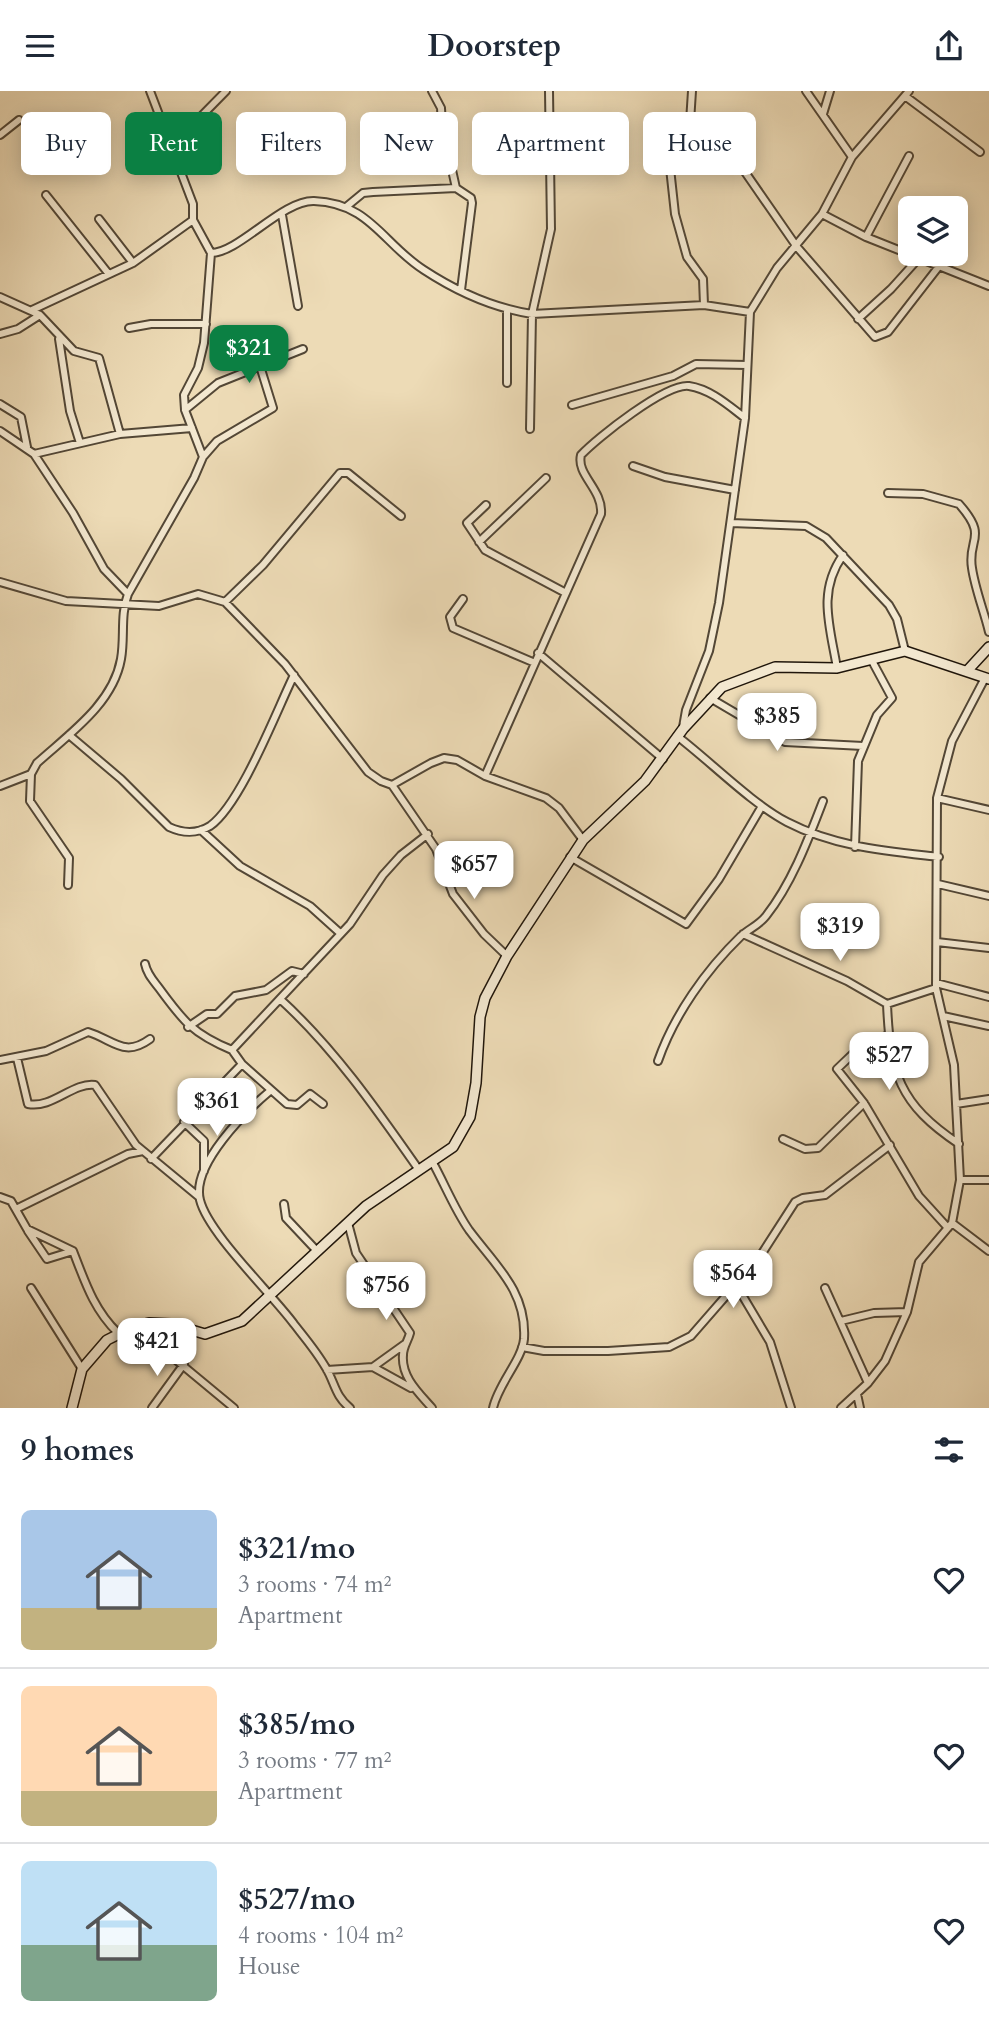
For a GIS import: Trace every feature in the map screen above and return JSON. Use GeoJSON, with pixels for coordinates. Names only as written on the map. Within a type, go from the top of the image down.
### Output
{"type":"FeatureCollection","features":[{"type":"Feature","properties":{"kind":"street"},"geometry":{"type":"LineString","coordinates":[[149,91],[156,112]]}},
{"type":"Feature","properties":{"kind":"street"},"geometry":{"type":"LineString","coordinates":[[205,112],[226,91]]}},
{"type":"Feature","properties":{"kind":"street"},"geometry":{"type":"LineString","coordinates":[[432,91],[441,108],[442,125],[456,188]]}},
{"type":"Feature","properties":{"kind":"street"},"geometry":{"type":"LineString","coordinates":[[530,429],[532,314],[551,229],[549,91]]}},
{"type":"Feature","properties":{"kind":"street"},"geometry":{"type":"LineString","coordinates":[[690,112],[692,91]]}},
{"type":"Feature","properties":{"kind":"street"},"geometry":{"type":"LineString","coordinates":[[806,91],[852,157]]}},
{"type":"Feature","properties":{"kind":"street"},"geometry":{"type":"LineString","coordinates":[[823,114],[830,91]]}},
{"type":"Feature","properties":{"kind":"street"},"geometry":{"type":"LineString","coordinates":[[680,733],[709,651],[731,523],[745,418],[750,313],[777,268],[822,214],[852,157],[907,94],[980,152]]}},
{"type":"Feature","properties":{"kind":"street"},"geometry":{"type":"LineString","coordinates":[[0,135],[19,120]]}},
{"type":"Feature","properties":{"kind":"street"},"geometry":{"type":"LineString","coordinates":[[866,237],[909,156]]}},
{"type":"Feature","properties":{"kind":"street"},"geometry":{"type":"LineString","coordinates":[[180,175],[193,204],[193,220],[211,254],[206,324],[198,368],[184,395],[185,410],[203,457]]}},
{"type":"Feature","properties":{"kind":"street"},"geometry":{"type":"LineString","coordinates":[[671,175],[677,223],[687,257],[704,279],[704,306]]}},
{"type":"Feature","properties":{"kind":"street"},"geometry":{"type":"LineString","coordinates":[[747,175],[797,247],[875,337],[881,337],[907,310],[939,266]]}},
{"type":"Feature","properties":{"kind":"street"},"geometry":{"type":"LineString","coordinates":[[346,207],[363,194],[373,192],[456,188],[471,198],[461,290]]}},
{"type":"Feature","properties":{"kind":"street"},"geometry":{"type":"LineString","coordinates":[[46,195],[108,273]]}},
{"type":"Feature","properties":{"kind":"street"},"geometry":{"type":"LineString","coordinates":[[211,254],[219,253],[282,215],[313,201],[346,207],[372,221],[403,255],[423,270],[507,310],[532,314],[704,306],[750,313]]}},
{"type":"Feature","properties":{"kind":"street"},"geometry":{"type":"LineString","coordinates":[[822,214],[866,237],[898,250]]}},
{"type":"Feature","properties":{"kind":"street"},"geometry":{"type":"LineString","coordinates":[[282,215],[298,306]]}},
{"type":"Feature","properties":{"kind":"street"},"geometry":{"type":"LineString","coordinates":[[99,219],[133,263]]}},
{"type":"Feature","properties":{"kind":"street"},"geometry":{"type":"LineString","coordinates":[[32,310],[133,263],[193,220]]}},
{"type":"Feature","properties":{"kind":"street"},"geometry":{"type":"LineString","coordinates":[[858,319],[912,266]]}},
{"type":"Feature","properties":{"kind":"street"},"geometry":{"type":"LineString","coordinates":[[942,266],[989,286]]}},
{"type":"Feature","properties":{"kind":"street"},"geometry":{"type":"LineString","coordinates":[[0,297],[40,315],[75,351],[99,358],[120,433]]}},
{"type":"Feature","properties":{"kind":"street"},"geometry":{"type":"LineString","coordinates":[[507,310],[507,383]]}},
{"type":"Feature","properties":{"kind":"street"},"geometry":{"type":"LineString","coordinates":[[0,334],[18,329],[40,315]]}},
{"type":"Feature","properties":{"kind":"street"},"geometry":{"type":"LineString","coordinates":[[129,328],[151,324],[206,324]]}},
{"type":"Feature","properties":{"kind":"street"},"geometry":{"type":"LineString","coordinates":[[59,337],[70,411],[80,443]]}},
{"type":"Feature","properties":{"kind":"street"},"geometry":{"type":"LineString","coordinates":[[185,410],[210,387],[303,349]]}},
{"type":"Feature","properties":{"kind":"street"},"geometry":{"type":"LineString","coordinates":[[572,405],[673,376],[696,365],[747,366]]}},
{"type":"Feature","properties":{"kind":"street"},"geometry":{"type":"LineString","coordinates":[[68,885],[69,858],[30,801],[31,774],[37,763],[101,702],[119,672],[124,605],[128,594],[194,478],[203,457],[217,440],[273,408],[260,366]]}},
{"type":"Feature","properties":{"kind":"street"},"geometry":{"type":"LineString","coordinates":[[485,776],[564,592],[601,514],[602,502],[581,468],[580,461],[593,442],[611,426],[679,386],[703,390],[745,418]]}},
{"type":"Feature","properties":{"kind":"street"},"geometry":{"type":"LineString","coordinates":[[0,404],[21,417],[27,447]]}},
{"type":"Feature","properties":{"kind":"street"},"geometry":{"type":"LineString","coordinates":[[34,454],[120,433],[192,428]]}},
{"type":"Feature","properties":{"kind":"street"},"geometry":{"type":"LineString","coordinates":[[0,431],[34,454],[73,513],[104,569],[128,594]]}},
{"type":"Feature","properties":{"kind":"street"},"geometry":{"type":"LineString","coordinates":[[633,466],[665,477],[735,490]]}},
{"type":"Feature","properties":{"kind":"street"},"geometry":{"type":"LineString","coordinates":[[225,602],[263,565],[340,473],[348,473],[401,516]]}},
{"type":"Feature","properties":{"kind":"street"},"geometry":{"type":"LineString","coordinates":[[479,542],[546,478]]}},
{"type":"Feature","properties":{"kind":"street"},"geometry":{"type":"LineString","coordinates":[[888,493],[923,494],[959,504],[963,508],[978,533],[972,569],[989,632]]}},
{"type":"Feature","properties":{"kind":"street"},"geometry":{"type":"LineString","coordinates":[[486,505],[467,523],[479,542],[488,552],[564,592]]}},
{"type":"Feature","properties":{"kind":"street"},"geometry":{"type":"LineString","coordinates":[[731,523],[806,527],[826,538],[894,612],[905,651]]}},
{"type":"Feature","properties":{"kind":"street"},"geometry":{"type":"LineString","coordinates":[[837,668],[826,597],[828,582],[843,555]]}},
{"type":"Feature","properties":{"kind":"street"},"geometry":{"type":"LineString","coordinates":[[0,582],[66,601],[159,606],[198,594],[225,602],[294,675],[358,761],[381,781],[393,785],[428,834],[453,894],[484,934],[507,956]]}},
{"type":"Feature","properties":{"kind":"street"},"geometry":{"type":"LineString","coordinates":[[463,599],[450,617],[453,628],[535,663]]}},
{"type":"Feature","properties":{"kind":"street"},"geometry":{"type":"LineString","coordinates":[[967,671],[989,647]]}},
{"type":"Feature","properties":{"kind":"street"},"geometry":{"type":"LineString","coordinates":[[72,1408],[82,1369],[95,1351],[118,1333],[135,1326],[172,1324],[194,1332],[215,1333],[242,1321],[366,1206],[453,1147],[468,1125],[476,1083],[480,1017],[485,998],[507,956],[583,840],[629,797],[663,759],[680,733],[710,698],[741,677],[765,669],[788,665],[837,668],[905,651],[987,679],[952,741],[937,797],[939,857],[936,985],[954,1065],[960,1180],[951,1225],[919,1262],[907,1312],[885,1361],[868,1383],[841,1408]]}},
{"type":"Feature","properties":{"kind":"street"},"geometry":{"type":"LineString","coordinates":[[538,653],[663,759]]}},
{"type":"Feature","properties":{"kind":"street"},"geometry":{"type":"LineString","coordinates":[[855,847],[858,761],[877,715],[892,698],[871,659]]}},
{"type":"Feature","properties":{"kind":"street"},"geometry":{"type":"LineString","coordinates":[[69,735],[121,779],[169,827],[178,831],[201,830],[222,815],[238,791],[294,675]]}},
{"type":"Feature","properties":{"kind":"street"},"geometry":{"type":"LineString","coordinates":[[710,698],[785,742],[863,746]]}},
{"type":"Feature","properties":{"kind":"street"},"geometry":{"type":"LineString","coordinates":[[680,733],[762,806],[787,822],[855,847],[939,857]]}},
{"type":"Feature","properties":{"kind":"street"},"geometry":{"type":"LineString","coordinates":[[393,785],[444,758],[457,760],[485,776],[546,798],[559,808],[583,840]]}},
{"type":"Feature","properties":{"kind":"street"},"geometry":{"type":"LineString","coordinates":[[0,786],[31,774]]}},
{"type":"Feature","properties":{"kind":"street"},"geometry":{"type":"LineString","coordinates":[[937,797],[989,810]]}},
{"type":"Feature","properties":{"kind":"street"},"geometry":{"type":"LineString","coordinates":[[658,1061],[665,1040],[690,999],[743,934],[763,920],[774,905],[811,832],[822,801]]}},
{"type":"Feature","properties":{"kind":"street"},"geometry":{"type":"LineString","coordinates":[[570,857],[686,924],[719,879],[762,806]]}},
{"type":"Feature","properties":{"kind":"street"},"geometry":{"type":"LineString","coordinates":[[201,830],[240,866],[310,906],[340,933]]}},
{"type":"Feature","properties":{"kind":"street"},"geometry":{"type":"LineString","coordinates":[[232,1050],[350,924],[383,875],[401,855],[428,834]]}},
{"type":"Feature","properties":{"kind":"street"},"geometry":{"type":"LineString","coordinates":[[938,884],[989,896]]}},
{"type":"Feature","properties":{"kind":"street"},"geometry":{"type":"LineString","coordinates":[[743,934],[847,981],[887,1004]]}},
{"type":"Feature","properties":{"kind":"street"},"geometry":{"type":"LineString","coordinates":[[937,941],[989,948]]}},
{"type":"Feature","properties":{"kind":"street"},"geometry":{"type":"LineString","coordinates":[[145,964],[149,974],[188,1027],[206,1039],[232,1050],[242,1064],[270,1091],[292,1107],[310,1094],[323,1104]]}},
{"type":"Feature","properties":{"kind":"street"},"geometry":{"type":"LineString","coordinates":[[188,1027],[206,1014],[217,1014],[235,996],[266,991],[292,971],[304,974]]}},
{"type":"Feature","properties":{"kind":"street"},"geometry":{"type":"LineString","coordinates":[[887,1004],[936,985],[989,997]]}},
{"type":"Feature","properties":{"kind":"street"},"geometry":{"type":"LineString","coordinates":[[280,999],[313,1031],[374,1106],[419,1170]]}},
{"type":"Feature","properties":{"kind":"street"},"geometry":{"type":"LineString","coordinates":[[887,1004],[888,1035],[901,1087],[927,1122],[958,1144]]}},
{"type":"Feature","properties":{"kind":"street"},"geometry":{"type":"LineString","coordinates":[[943,1016],[989,1026]]}},
{"type":"Feature","properties":{"kind":"street"},"geometry":{"type":"LineString","coordinates":[[0,1060],[46,1051],[88,1032],[126,1049],[137,1049],[150,1039]]}},
{"type":"Feature","properties":{"kind":"street"},"geometry":{"type":"LineString","coordinates":[[888,1035],[853,1052],[836,1069],[864,1103],[919,1196],[951,1225],[989,1251]]}},
{"type":"Feature","properties":{"kind":"street"},"geometry":{"type":"LineString","coordinates":[[17,1058],[28,1104],[51,1102],[92,1083],[100,1090],[118,1121],[143,1151],[199,1197]]}},
{"type":"Feature","properties":{"kind":"street"},"geometry":{"type":"LineString","coordinates":[[151,1159],[242,1064]]}},
{"type":"Feature","properties":{"kind":"street"},"geometry":{"type":"LineString","coordinates":[[204,1173],[238,1120],[270,1091]]}},
{"type":"Feature","properties":{"kind":"street"},"geometry":{"type":"LineString","coordinates":[[956,1104],[989,1099]]}},
{"type":"Feature","properties":{"kind":"street"},"geometry":{"type":"LineString","coordinates":[[783,1139],[805,1149],[818,1148],[864,1103]]}},
{"type":"Feature","properties":{"kind":"street"},"geometry":{"type":"LineString","coordinates":[[184,1122],[204,1140],[204,1173],[199,1197],[202,1208],[234,1253],[272,1296],[327,1370],[334,1390],[350,1408]]}},
{"type":"Feature","properties":{"kind":"street"},"geometry":{"type":"LineString","coordinates":[[522,1347],[570,1352],[669,1347],[691,1336],[712,1316],[735,1283],[765,1250],[795,1202],[825,1195],[890,1145]]}},
{"type":"Feature","properties":{"kind":"street"},"geometry":{"type":"LineString","coordinates":[[16,1209],[128,1154],[143,1151]]}},
{"type":"Feature","properties":{"kind":"street"},"geometry":{"type":"LineString","coordinates":[[433,1163],[469,1230],[516,1292],[524,1339],[500,1385],[494,1408]]}},
{"type":"Feature","properties":{"kind":"street"},"geometry":{"type":"LineString","coordinates":[[960,1180],[989,1180]]}},
{"type":"Feature","properties":{"kind":"street"},"geometry":{"type":"LineString","coordinates":[[0,1197],[6,1197],[16,1209],[47,1259],[73,1251]]}},
{"type":"Feature","properties":{"kind":"street"},"geometry":{"type":"LineString","coordinates":[[284,1204],[286,1218],[317,1251]]}},
{"type":"Feature","properties":{"kind":"street"},"geometry":{"type":"LineString","coordinates":[[348,1223],[356,1253],[410,1333],[402,1358],[413,1389]]}},
{"type":"Feature","properties":{"kind":"street"},"geometry":{"type":"LineString","coordinates":[[27,1230],[73,1251],[94,1303],[118,1333]]}},
{"type":"Feature","properties":{"kind":"street"},"geometry":{"type":"LineString","coordinates":[[735,1283],[770,1342],[791,1408]]}},
{"type":"Feature","properties":{"kind":"street"},"geometry":{"type":"LineString","coordinates":[[31,1288],[82,1369]]}},
{"type":"Feature","properties":{"kind":"street"},"geometry":{"type":"LineString","coordinates":[[825,1288],[868,1383]]}},
{"type":"Feature","properties":{"kind":"street"},"geometry":{"type":"LineString","coordinates":[[841,1321],[874,1313],[907,1312]]}},
{"type":"Feature","properties":{"kind":"street"},"geometry":{"type":"LineString","coordinates":[[135,1326],[234,1408]]}},
{"type":"Feature","properties":{"kind":"street"},"geometry":{"type":"LineString","coordinates":[[373,1367],[407,1342]]}},
{"type":"Feature","properties":{"kind":"street"},"geometry":{"type":"LineString","coordinates":[[152,1408],[184,1364]]}},
{"type":"Feature","properties":{"kind":"street"},"geometry":{"type":"LineString","coordinates":[[327,1370],[373,1367],[413,1389],[432,1408]]}},
{"type":"Feature","properties":{"kind":"street"},"geometry":{"type":"LineString","coordinates":[[857,1394],[860,1408]]}}]}
